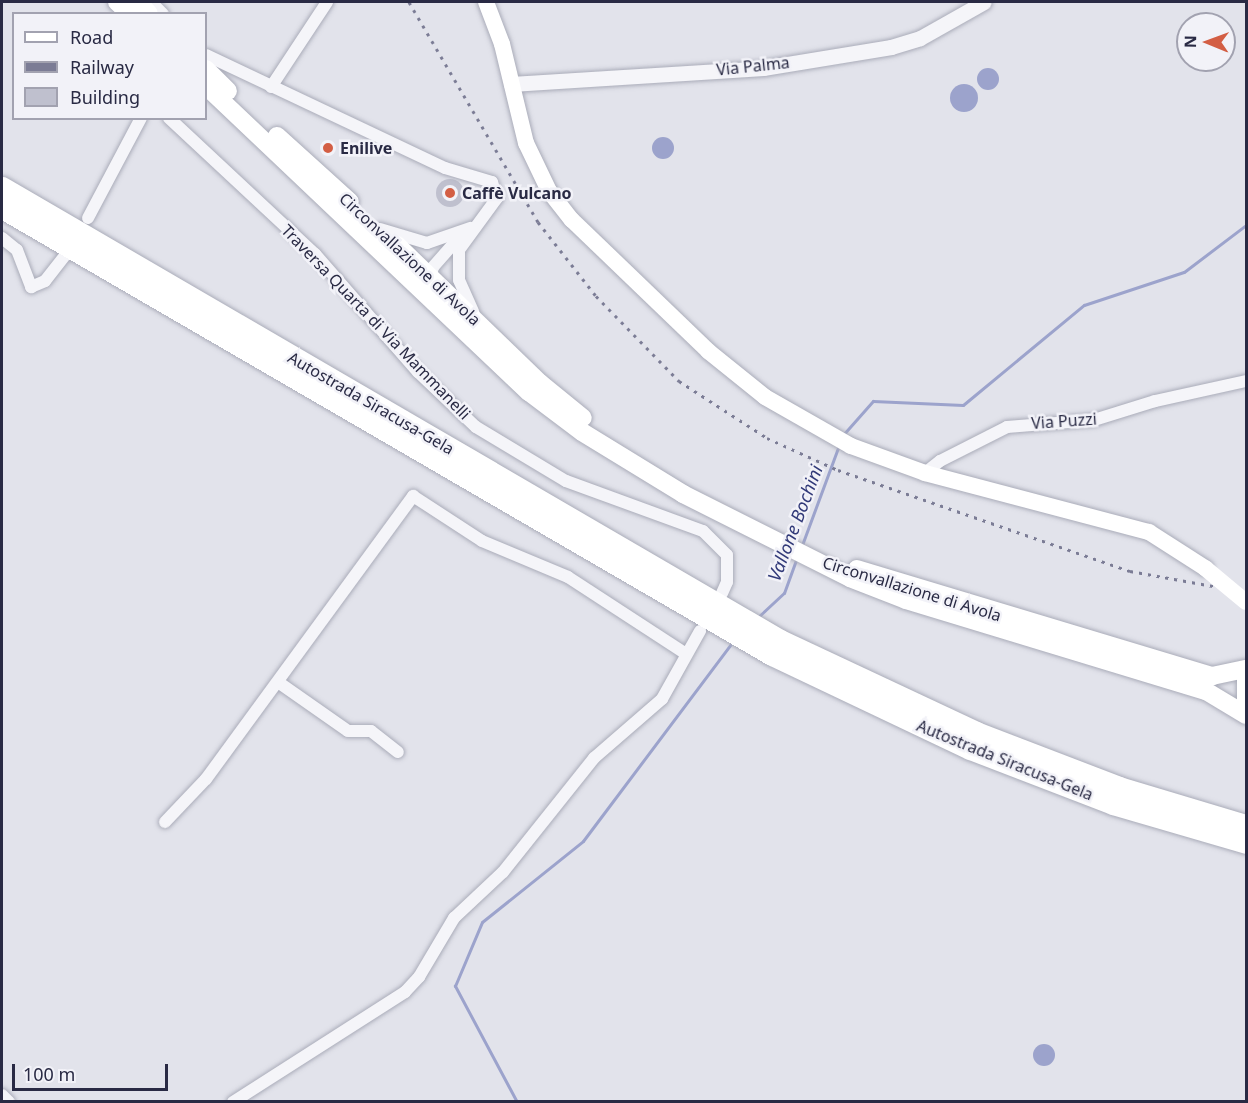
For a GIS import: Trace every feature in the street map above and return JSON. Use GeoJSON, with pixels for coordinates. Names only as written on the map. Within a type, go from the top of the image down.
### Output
{"type":"FeatureCollection","features":[{"type":"Feature","properties":{"kind":"highway","name":"Autostrada Siracusa-Gela"},"geometry":{"type":"LineString","coordinates":[[2,187],[735,625]]}},
{"type":"Feature","properties":{"kind":"highway","name":"Autostrada Siracusa-Gela"},"geometry":{"type":"LineString","coordinates":[[2,208],[735,625]]}},
{"type":"Feature","properties":{"kind":"highway"},"geometry":{"type":"LineString","coordinates":[[735,625],[776,647]]}},
{"type":"Feature","properties":{"kind":"highway","name":"Autostrada Siracusa-Gela"},"geometry":{"type":"LineString","coordinates":[[776,647],[976,732],[1119,787],[1246,825]]}},
{"type":"Feature","properties":{"kind":"highway","name":"Autostrada Siracusa-Gela"},"geometry":{"type":"LineString","coordinates":[[776,647],[970,749],[1113,804],[1246,843]]}},
{"type":"Feature","properties":{"kind":"main road"},"geometry":{"type":"LineString","coordinates":[[486,2],[537,171],[572,220],[708,351],[765,397],[851,446],[925,474],[1149,532],[1204,568],[1246,602]]}},
{"type":"Feature","properties":{"kind":"main road","name":"Circonvallazione di Avola"},"geometry":{"type":"LineString","coordinates":[[207,70],[380,229],[424,283],[481,326],[614,449]]}},
{"type":"Feature","properties":{"kind":"main road","name":"Circonvallazione di Avola"},"geometry":{"type":"LineString","coordinates":[[208,90],[424,283],[529,392],[582,432],[614,449],[683,494],[792,549],[906,600],[1206,691],[1246,715]]}},
{"type":"Feature","properties":{"kind":"main road","name":"Circonvallazione di Avola"},"geometry":{"type":"LineString","coordinates":[[814,559],[1212,676],[1246,669]]}},
{"type":"Feature","properties":{"kind":"main road"},"geometry":{"type":"LineString","coordinates":[[1246,677],[1246,706]]}},
{"type":"Feature","properties":{"kind":"street"},"geometry":{"type":"LineString","coordinates":[[271,87],[327,2]]}},
{"type":"Feature","properties":{"kind":"street","name":"Via Palma"},"geometry":{"type":"LineString","coordinates":[[511,84],[763,68],[891,47],[920,38],[984,2]]}},
{"type":"Feature","properties":{"kind":"street"},"geometry":{"type":"LineString","coordinates":[[207,55],[446,168],[492,182],[497,198],[424,283]]}},
{"type":"Feature","properties":{"kind":"street"},"geometry":{"type":"LineString","coordinates":[[88,218],[140,120]]}},
{"type":"Feature","properties":{"kind":"street","name":"Traversa Quarta di Via Mammanelli"},"geometry":{"type":"LineString","coordinates":[[171,120],[315,254],[418,372],[476,427],[566,481],[651,508],[711,537],[727,555],[727,582],[722,593]]}},
{"type":"Feature","properties":{"kind":"street"},"geometry":{"type":"LineString","coordinates":[[380,229],[419,243],[467,232]]}},
{"type":"Feature","properties":{"kind":"street"},"geometry":{"type":"LineString","coordinates":[[467,232],[459,280],[481,326]]}},
{"type":"Feature","properties":{"kind":"street"},"geometry":{"type":"LineString","coordinates":[[2,238],[17,250],[31,287],[45,281],[64,257]]}},
{"type":"Feature","properties":{"kind":"street","name":"Via Puzzi"},"geometry":{"type":"LineString","coordinates":[[925,474],[940,461],[1007,426],[1094,420],[1174,396],[1246,381]]}},
{"type":"Feature","properties":{"kind":"street"},"geometry":{"type":"LineString","coordinates":[[165,822],[206,779],[414,496],[482,541],[568,577],[686,654]]}},
{"type":"Feature","properties":{"kind":"street"},"geometry":{"type":"LineString","coordinates":[[233,1101],[405,992],[419,977],[454,918],[503,872],[594,758],[662,699],[700,631]]}},
{"type":"Feature","properties":{"kind":"street"},"geometry":{"type":"LineString","coordinates":[[278,682],[348,731],[371,731],[398,752]]}},
{"type":"Feature","properties":{"kind":"street"},"geometry":{"type":"LineString","coordinates":[[2,1095],[9,1101]]}},
{"type":"Feature","properties":{"kind":"water"},"geometry":{"type":"Polygon","coordinates":[[[984,68],[992,68],[999,75],[999,83],[992,90],[984,90],[977,83],[977,75],[984,68]]]}},
{"type":"Feature","properties":{"kind":"water"},"geometry":{"type":"Polygon","coordinates":[[[964,84],[974,88],[978,98],[974,108],[964,112],[954,108],[950,98],[954,88],[964,84]]]}},
{"type":"Feature","properties":{"kind":"water"},"geometry":{"type":"Polygon","coordinates":[[[663,137],[671,140],[674,148],[671,156],[663,159],[655,156],[652,148],[655,140],[663,137]]]}},
{"type":"Feature","properties":{"kind":"water"},"geometry":{"type":"Polygon","coordinates":[[[1044,1044],[1052,1047],[1055,1055],[1052,1063],[1044,1066],[1036,1063],[1033,1055],[1036,1047],[1044,1044]]]}},
{"type":"Feature","properties":{"kind":"building","name":"Caffè Vulcano"},"geometry":{"type":"Polygon","coordinates":[[[450,179],[460,183],[464,193],[460,203],[450,207],[440,203],[436,193],[440,183],[450,179]]]}},
{"type":"Feature","properties":{"kind":"waterway","name":"Vallone Bochini"},"geometry":{"type":"LineString","coordinates":[[842,436],[873,401],[963,405],[1084,305],[1184,272],[1246,225]]}},
{"type":"Feature","properties":{"kind":"waterway","name":"Vallone Bochini"},"geometry":{"type":"LineString","coordinates":[[802,545],[839,445]]}},
{"type":"Feature","properties":{"kind":"waterway","name":"Vallone Bochini"},"geometry":{"type":"LineString","coordinates":[[757,618],[784,593],[797,557]]}},
{"type":"Feature","properties":{"kind":"waterway","name":"Vallone Bochini"},"geometry":{"type":"LineString","coordinates":[[517,1102],[455,986],[482,922],[583,841],[733,641]]}},
{"type":"Feature","properties":{"kind":"railway"},"geometry":{"type":"LineString","coordinates":[[409,2],[538,222],[596,296],[679,381],[767,438],[838,470],[1130,571],[1246,592]]}},
{"type":"Feature","properties":{"kind":"place","name":"Enilive"},"geometry":{"type":"Point","coordinates":[328,148]}},
{"type":"Feature","properties":{"kind":"place","name":"Caffè Vulcano"},"geometry":{"type":"Point","coordinates":[450,193]}}]}
